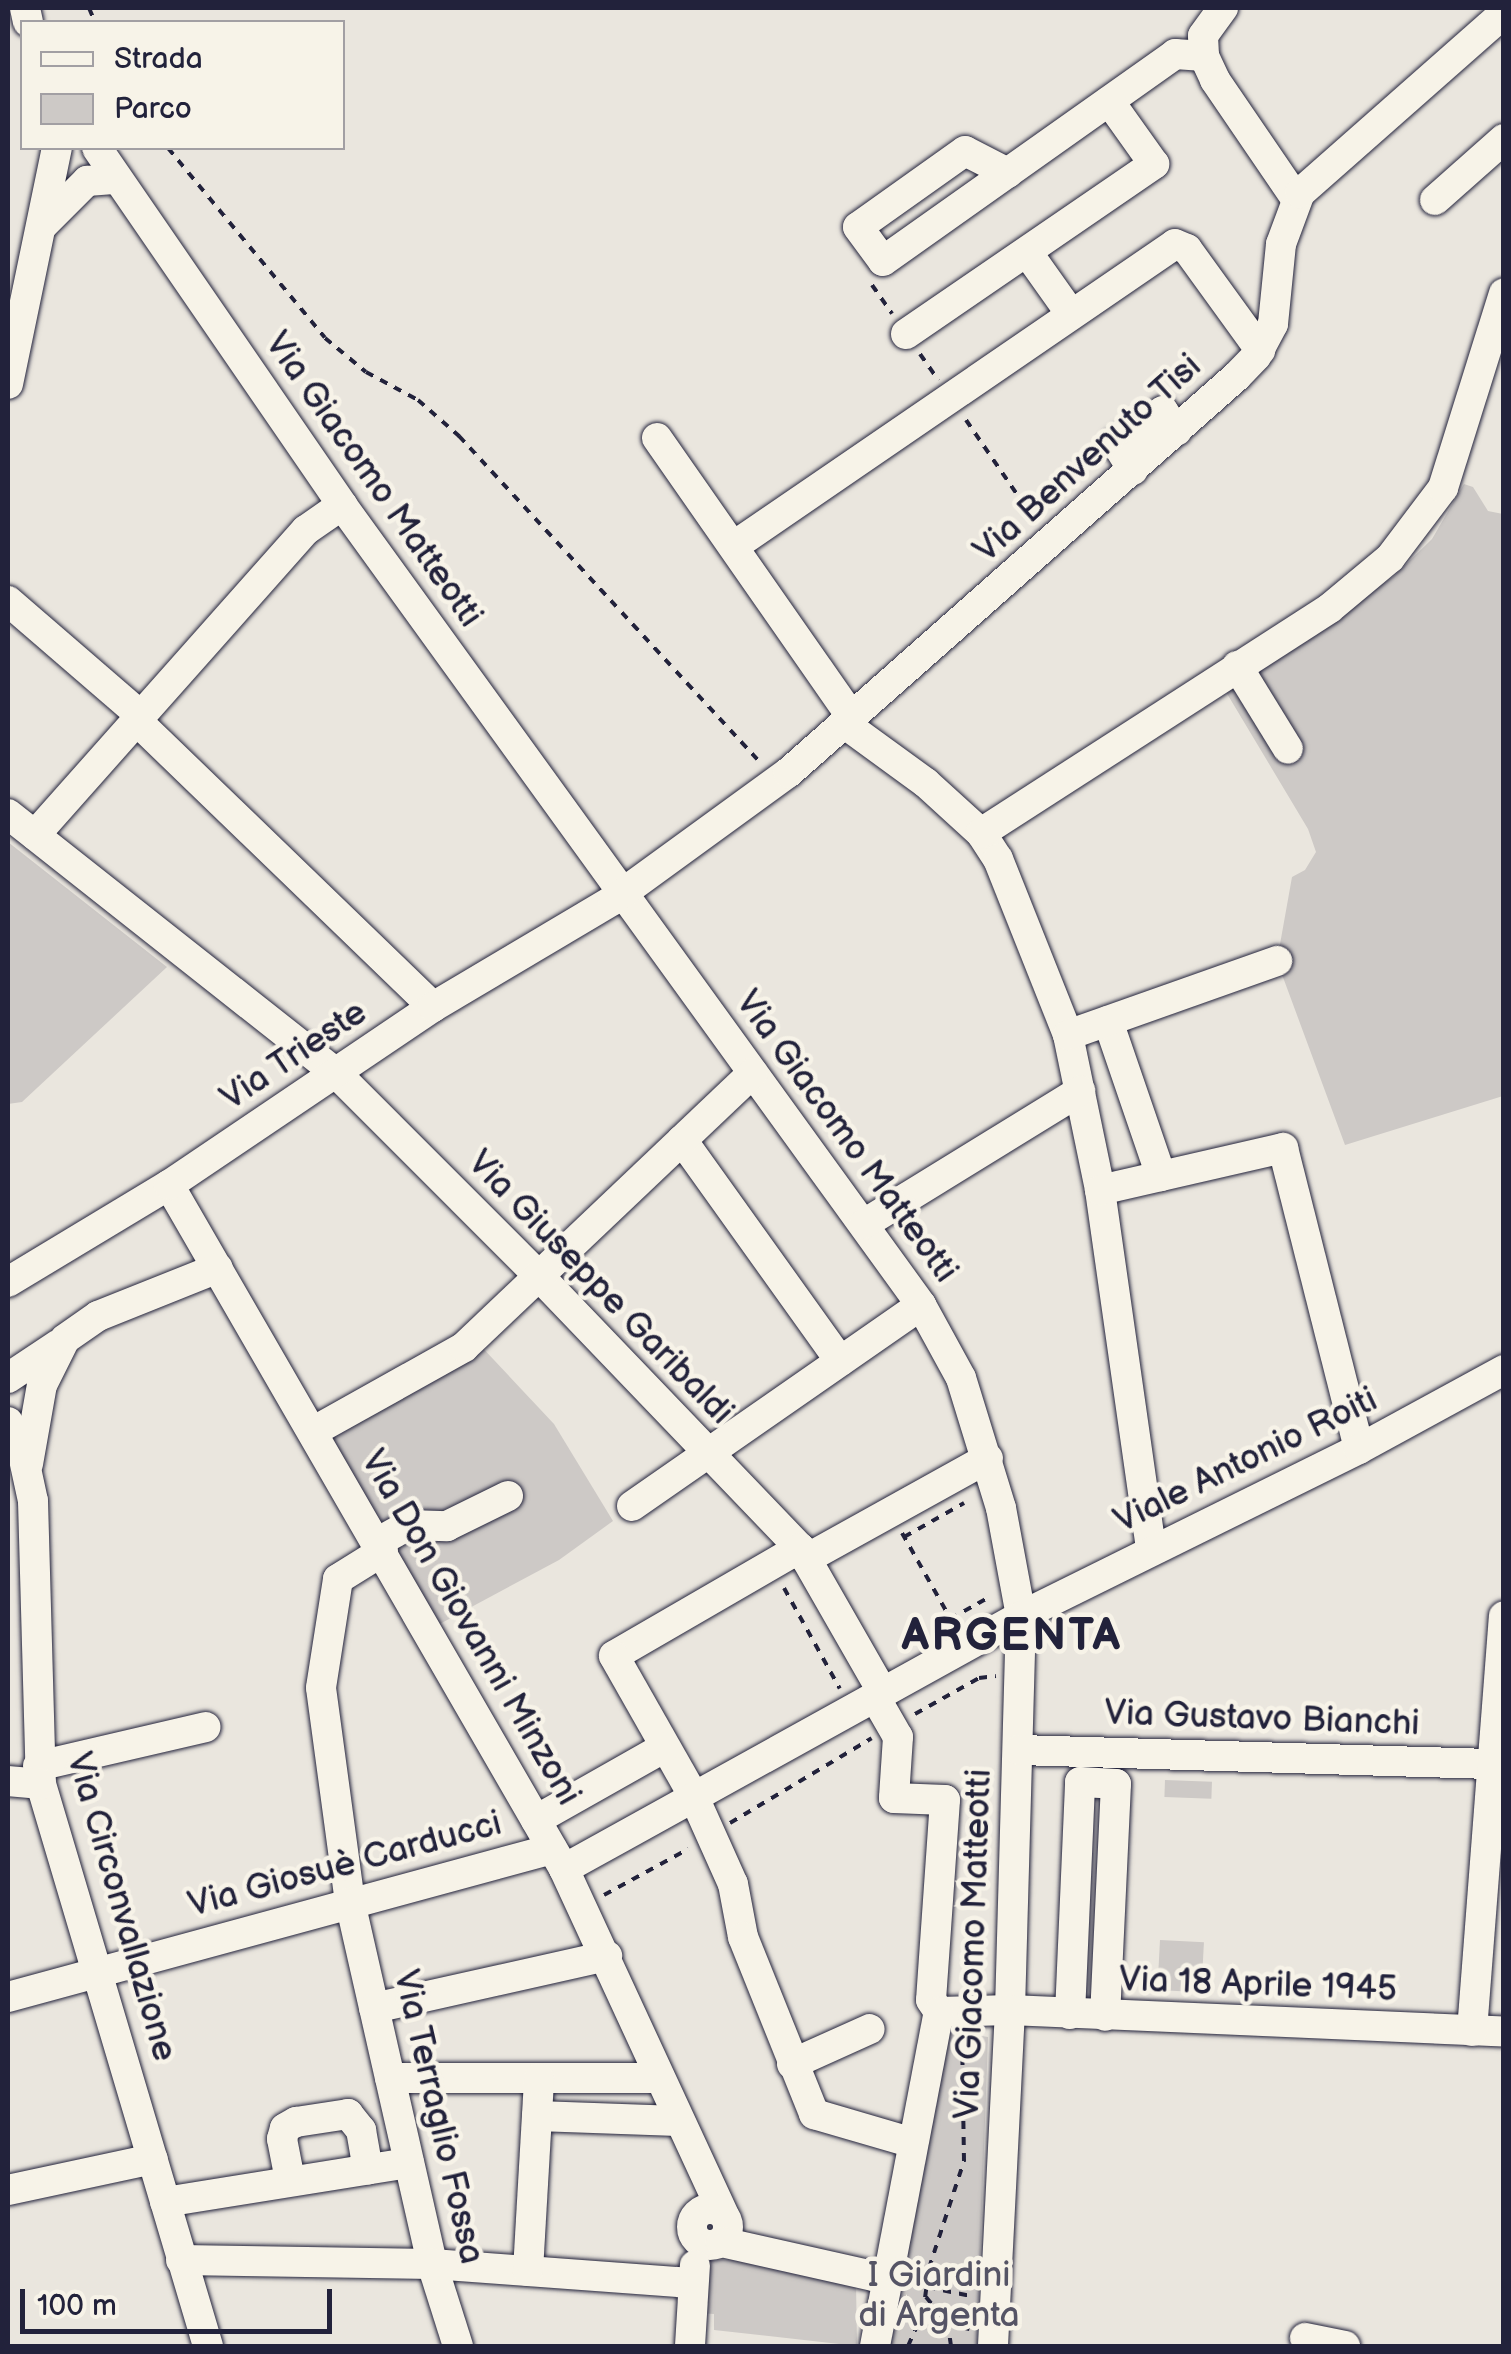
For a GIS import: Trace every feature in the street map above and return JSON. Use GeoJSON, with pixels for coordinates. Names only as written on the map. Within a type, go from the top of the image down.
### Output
{"type":"FeatureCollection","features":[{"type":"Feature","properties":{"kind":"street"},"geometry":{"type":"LineString","coordinates":[[1223,8],[1203,36],[1204,56],[1215,80],[1296,200]]}},
{"type":"Feature","properties":{"kind":"street","name":"Via Benvenuto Tisi"},"geometry":{"type":"LineString","coordinates":[[623,894],[778,781],[1134,470],[1260,350],[1277,306],[1281,244],[1296,200],[1331,162],[1504,13]]}},
{"type":"Feature","properties":{"kind":"street"},"geometry":{"type":"LineString","coordinates":[[1008,173],[1175,54],[1204,56]]}},
{"type":"Feature","properties":{"kind":"street"},"geometry":{"type":"LineString","coordinates":[[906,334],[1154,164],[1110,101]]}},
{"type":"Feature","properties":{"kind":"street"},"geometry":{"type":"LineString","coordinates":[[1434,200],[1503,140]]}},
{"type":"Feature","properties":{"kind":"street"},"geometry":{"type":"LineString","coordinates":[[28,272],[57,150]]}},
{"type":"Feature","properties":{"kind":"street","name":"Via Giacomo Matteotti"},"geometry":{"type":"LineString","coordinates":[[97,150],[342,505],[864,1224],[952,1357],[988,1458],[1010,1544],[1021,1616],[1010,2010],[993,2339]]}},
{"type":"Feature","properties":{"kind":"street"},"geometry":{"type":"LineString","coordinates":[[8,384],[14,312],[41,228],[51,213],[87,182],[117,179]]}},
{"type":"Feature","properties":{"kind":"street"},"geometry":{"type":"LineString","coordinates":[[734,546],[1165,248],[1180,245],[1260,350]]}},
{"type":"Feature","properties":{"kind":"street"},"geometry":{"type":"LineString","coordinates":[[1027,252],[1071,314]]}},
{"type":"Feature","properties":{"kind":"street"},"geometry":{"type":"LineString","coordinates":[[981,832],[1365,583],[1434,505],[1450,467],[1504,292]]}},
{"type":"Feature","properties":{"kind":"street"},"geometry":{"type":"LineString","coordinates":[[658,438],[848,721],[926,782],[981,832],[998,859],[1068,1035],[1100,1190],[1150,1549]]}},
{"type":"Feature","properties":{"kind":"street"},"geometry":{"type":"LineString","coordinates":[[35,835],[306,530],[342,505]]}},
{"type":"Feature","properties":{"kind":"street"},"geometry":{"type":"LineString","coordinates":[[8,601],[138,718],[433,1007]]}},
{"type":"Feature","properties":{"kind":"street"},"geometry":{"type":"LineString","coordinates":[[1237,666],[1288,749]]}},
{"type":"Feature","properties":{"kind":"street","name":"Via Giuseppe Garibaldi"},"geometry":{"type":"LineString","coordinates":[[8,814],[336,1073],[539,1276],[803,1554],[870,1700],[898,1737],[894,1798],[945,1800],[931,2000],[951,2011]]}},
{"type":"Feature","properties":{"kind":"street","name":"Via Trieste"},"geometry":{"type":"LineString","coordinates":[[8,1282],[170,1185],[433,1007],[623,894]]}},
{"type":"Feature","properties":{"kind":"street"},"geometry":{"type":"LineString","coordinates":[[1068,1035],[1278,961]]}},
{"type":"Feature","properties":{"kind":"street"},"geometry":{"type":"LineString","coordinates":[[1108,1021],[1161,1176]]}},
{"type":"Feature","properties":{"kind":"street"},"geometry":{"type":"LineString","coordinates":[[314,1432],[442,1363],[753,1073]]}},
{"type":"Feature","properties":{"kind":"street"},"geometry":{"type":"LineString","coordinates":[[864,1224],[1080,1091]]}},
{"type":"Feature","properties":{"kind":"street"},"geometry":{"type":"LineString","coordinates":[[682,1140],[840,1361]]}},
{"type":"Feature","properties":{"kind":"street"},"geometry":{"type":"LineString","coordinates":[[1100,1190],[1283,1148],[1359,1449]]}},
{"type":"Feature","properties":{"kind":"street","name":"Via Don Giovanni Minzoni"},"geometry":{"type":"LineString","coordinates":[[170,1185],[558,1859],[607,1956],[660,2078],[715,2227]]}},
{"type":"Feature","properties":{"kind":"street"},"geometry":{"type":"LineString","coordinates":[[8,1378],[98,1316],[218,1268]]}},
{"type":"Feature","properties":{"kind":"street"},"geometry":{"type":"LineString","coordinates":[[632,1506],[921,1305]]}},
{"type":"Feature","properties":{"kind":"street"},"geometry":{"type":"LineString","coordinates":[[27,1467],[42,1386],[65,1339]]}},
{"type":"Feature","properties":{"kind":"street","name":"Viale Antonio Roiti"},"geometry":{"type":"LineString","coordinates":[[870,1700],[1021,1616],[1359,1449],[1504,1370]]}},
{"type":"Feature","properties":{"kind":"street","name":"Via Circonvallazione"},"geometry":{"type":"LineString","coordinates":[[8,1422],[27,1467],[33,1501],[22,1638],[40,1775],[208,2346]]}},
{"type":"Feature","properties":{"kind":"street"},"geometry":{"type":"LineString","coordinates":[[913,2143],[814,2114],[743,1936],[733,1884],[694,1798],[614,1656],[772,1565],[897,1525],[988,1458]]}},
{"type":"Feature","properties":{"kind":"street"},"geometry":{"type":"LineString","coordinates":[[379,1544],[409,1526],[447,1526],[508,1496]]}},
{"type":"Feature","properties":{"kind":"street","name":"Via Terraglio Fossa"},"geometry":{"type":"LineString","coordinates":[[379,1544],[338,1579],[331,1600],[320,1688],[350,1902],[432,2264],[458,2346]]}},
{"type":"Feature","properties":{"kind":"street"},"geometry":{"type":"LineString","coordinates":[[1472,2031],[1497,1764],[1504,1616]]}},
{"type":"Feature","properties":{"kind":"street","name":"Via Giosuè Carducci"},"geometry":{"type":"LineString","coordinates":[[8,1996],[350,1902],[558,1859],[694,1798],[870,1700]]}},
{"type":"Feature","properties":{"kind":"street"},"geometry":{"type":"LineString","coordinates":[[8,1781],[206,1727]]}},
{"type":"Feature","properties":{"kind":"street"},"geometry":{"type":"LineString","coordinates":[[536,1820],[665,1747]]}},
{"type":"Feature","properties":{"kind":"street","name":"Via Gustavo Bianchi"},"geometry":{"type":"LineString","coordinates":[[1019,1750],[1497,1764]]}},
{"type":"Feature","properties":{"kind":"street"},"geometry":{"type":"LineString","coordinates":[[1070,2014],[1080,1782],[1116,1784],[1105,2016]]}},
{"type":"Feature","properties":{"kind":"street"},"geometry":{"type":"LineString","coordinates":[[374,2008],[607,1956]]}},
{"type":"Feature","properties":{"kind":"street","name":"Via 18 Aprile 1945"},"geometry":{"type":"LineString","coordinates":[[951,2011],[1010,2010],[1504,2032]]}},
{"type":"Feature","properties":{"kind":"street"},"geometry":{"type":"LineString","coordinates":[[875,2346],[913,2143],[951,2011]]}},
{"type":"Feature","properties":{"kind":"street"},"geometry":{"type":"LineString","coordinates":[[792,2064],[870,2029]]}},
{"type":"Feature","properties":{"kind":"street"},"geometry":{"type":"LineString","coordinates":[[390,2078],[660,2078]]}},
{"type":"Feature","properties":{"kind":"street"},"geometry":{"type":"LineString","coordinates":[[528,2271],[540,2078]]}},
{"type":"Feature","properties":{"kind":"street"},"geometry":{"type":"LineString","coordinates":[[284,2181],[284,2128],[296,2122],[348,2114],[361,2130],[368,2169]]}},
{"type":"Feature","properties":{"kind":"street"},"geometry":{"type":"LineString","coordinates":[[537,2116],[678,2122]]}},
{"type":"Feature","properties":{"kind":"street"},"geometry":{"type":"LineString","coordinates":[[8,2190],[153,2159]]}},
{"type":"Feature","properties":{"kind":"street"},"geometry":{"type":"LineString","coordinates":[[165,2202],[410,2163]]}},
{"type":"Feature","properties":{"kind":"street"},"geometry":{"type":"LineString","coordinates":[[690,2346],[692,2282],[715,2227],[774,2250],[887,2279]]}},
{"type":"Feature","properties":{"kind":"street"},"geometry":{"type":"LineString","coordinates":[[181,2260],[432,2264],[692,2282]]}},
{"type":"Feature","properties":{"kind":"street"},"geometry":{"type":"LineString","coordinates":[[1305,2338],[1345,2346]]}},
{"type":"Feature","properties":{"kind":"path"},"geometry":{"type":"LineString","coordinates":[[170,150],[326,338],[366,372],[418,400],[459,436],[778,781]]}},
{"type":"Feature","properties":{"kind":"path"},"geometry":{"type":"LineString","coordinates":[[964,1503],[897,1525],[966,1647]]}},
{"type":"Feature","properties":{"kind":"path"},"geometry":{"type":"LineString","coordinates":[[772,1565],[870,1700]]}},
{"type":"Feature","properties":{"kind":"path"},"geometry":{"type":"LineString","coordinates":[[950,1619],[986,1599]]}},
{"type":"Feature","properties":{"kind":"path"},"geometry":{"type":"LineString","coordinates":[[915,1714],[978,1678],[1020,1674]]}},
{"type":"Feature","properties":{"kind":"path"},"geometry":{"type":"LineString","coordinates":[[583,1907],[883,1732]]}},
{"type":"Feature","properties":{"kind":"path"},"geometry":{"type":"LineString","coordinates":[[908,2346],[926,2297],[928,2268],[964,2161],[951,2011]]}},
{"type":"Feature","properties":{"kind":"path"},"geometry":{"type":"LineString","coordinates":[[887,2279],[995,2300]]}},
{"type":"Feature","properties":{"kind":"path"},"geometry":{"type":"LineString","coordinates":[[926,2297],[948,2324],[951,2346]]}},
{"type":"Feature","properties":{"kind":"path"},"geometry":{"type":"LineString","coordinates":[[948,2324],[993,2339]]}},
{"type":"Feature","properties":{"kind":"green space"},"geometry":{"type":"Polygon","coordinates":[[[1464,484],[1473,487],[1488,511],[1503,514],[1503,1096],[1345,1145],[1277,961],[1292,877],[1305,870],[1316,852],[1308,829],[1226,692],[1393,577],[1432,539],[1464,484]]]}},
{"type":"Feature","properties":{"kind":"green space"},"geometry":{"type":"Polygon","coordinates":[[[8,842],[167,967],[22,1102],[8,1104],[8,842]]]}},
{"type":"Feature","properties":{"kind":"green space"},"geometry":{"type":"Polygon","coordinates":[[[478,1343],[554,1424],[613,1521],[559,1560],[436,1626],[328,1435],[478,1343]]]}},
{"type":"Feature","properties":{"kind":"green space"},"geometry":{"type":"Polygon","coordinates":[[[1165,1780],[1212,1782],[1211,1799],[1164,1797],[1165,1780]]]}},
{"type":"Feature","properties":{"kind":"green space"},"geometry":{"type":"Polygon","coordinates":[[[1160,1940],[1204,1942],[1201,1992],[1157,1990],[1160,1940]]]}},
{"type":"Feature","properties":{"kind":"green space","name":"I Giardini di Argenta"},"geometry":{"type":"Polygon","coordinates":[[[947,2032],[988,2037],[977,2346],[886,2346],[947,2032]]]}},
{"type":"Feature","properties":{"kind":"green space"},"geometry":{"type":"Polygon","coordinates":[[[734,2259],[856,2282],[857,2346],[714,2330],[714,2314],[699,2313],[705,2273],[710,2261],[734,2259]]]}},
{"type":"Feature","properties":{"kind":"district","name":"ARGENTA"},"geometry":{"type":"Point","coordinates":[1012,1637]}}]}
